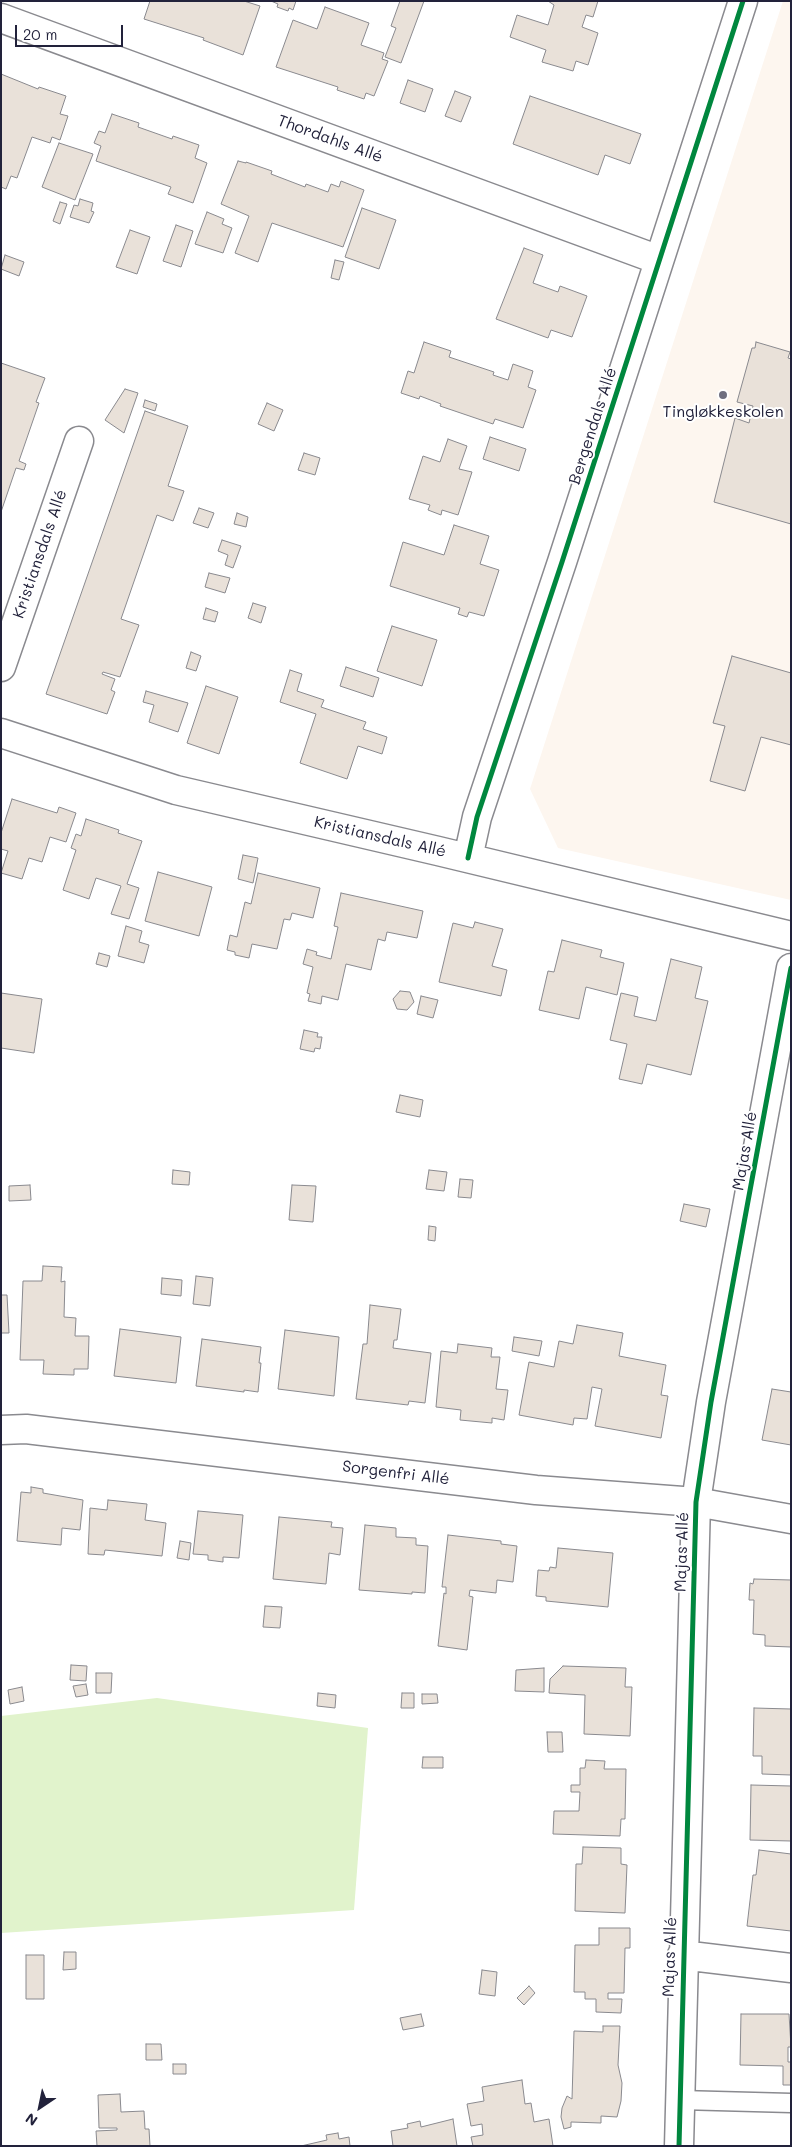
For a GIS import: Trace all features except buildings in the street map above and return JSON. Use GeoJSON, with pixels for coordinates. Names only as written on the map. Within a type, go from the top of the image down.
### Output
{"type":"FeatureCollection","features":[{"type":"Feature","properties":{"kind":"street","name":"Bergendals Allé"},"geometry":{"type":"LineString","coordinates":[[468,858],[477,817],[565,553],[743,1]]}},
{"type":"Feature","properties":{"kind":"street","name":"Thordahls Allé"},"geometry":{"type":"LineString","coordinates":[[1,18],[659,260]]}},
{"type":"Feature","properties":{"kind":"street","name":"Kristiansdals Allé"},"geometry":{"type":"LineString","coordinates":[[1,667],[79,441]]}},
{"type":"Feature","properties":{"kind":"street","name":"Kristiansdals Allé"},"geometry":{"type":"LineString","coordinates":[[1,733],[176,790],[791,936]]}},
{"type":"Feature","properties":{"kind":"street","name":"Majas Allé"},"geometry":{"type":"LineString","coordinates":[[679,2146],[682,1955],[696,1502],[711,1402],[791,968]]}},
{"type":"Feature","properties":{"kind":"street","name":"Sorgenfri Allé"},"geometry":{"type":"LineString","coordinates":[[1,1430],[26,1429],[536,1490],[696,1502],[791,1519]]}},
{"type":"Feature","properties":{"kind":"street","name":"Majas Allé"},"geometry":{"type":"LineString","coordinates":[[682,1955],[791,1968]]}},
{"type":"Feature","properties":{"kind":"lane"},"geometry":{"type":"LineString","coordinates":[[680,2100],[791,2103]]}},
{"type":"Feature","properties":{"kind":"shaded area","name":"Tingløkkeskolen"},"geometry":{"type":"Polygon","coordinates":[[[783,1],[791,1],[791,900],[558,848],[530,789],[783,1]]]}},
{"type":"Feature","properties":{"kind":"green space"},"geometry":{"type":"Polygon","coordinates":[[[157,1698],[368,1728],[354,1910],[1,1933],[1,1716],[157,1698]]]}},
{"type":"Feature","properties":{"kind":"cycle path"},"geometry":{"type":"LineString","coordinates":[[468,858],[477,817],[562,562],[743,1]]}},
{"type":"Feature","properties":{"kind":"cycle path"},"geometry":{"type":"LineString","coordinates":[[679,2146],[696,1502],[711,1402],[791,968]]}},
{"type":"Feature","properties":{"kind":"place","name":"Tingløkkeskolen"},"geometry":{"type":"Point","coordinates":[723,395]}}]}
